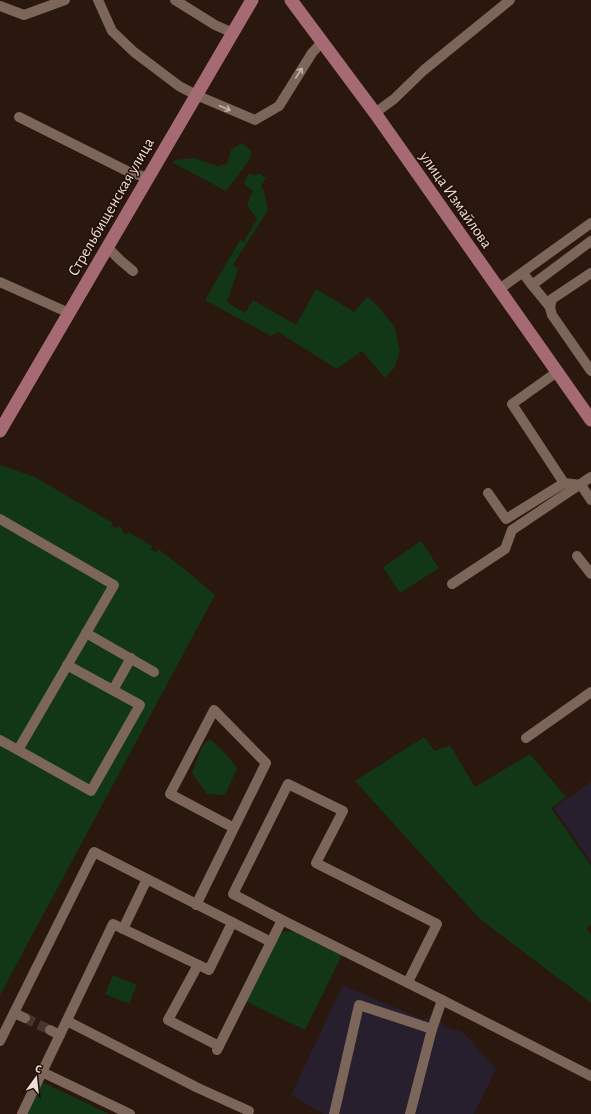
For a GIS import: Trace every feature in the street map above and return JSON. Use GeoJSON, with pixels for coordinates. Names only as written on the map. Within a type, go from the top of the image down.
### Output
{"type":"FeatureCollection","features":[{"type":"Feature","properties":{"kind":"main road","name":"Стрельбищенская улица"},"geometry":{"type":"LineString","coordinates":[[0,431],[252,0]]}},
{"type":"Feature","properties":{"kind":"main road","name":"улица Измайлова"},"geometry":{"type":"LineString","coordinates":[[291,0],[375,113],[498,290],[591,420]]}},
{"type":"Feature","properties":{"kind":"lane"},"geometry":{"type":"LineString","coordinates":[[0,6],[24,15],[65,0]]}},
{"type":"Feature","properties":{"kind":"lane"},"geometry":{"type":"LineString","coordinates":[[98,0],[112,31],[134,52],[180,86],[196,95],[254,120],[279,106],[312,53],[322,42]]}},
{"type":"Feature","properties":{"kind":"lane"},"geometry":{"type":"LineString","coordinates":[[174,0],[215,25],[233,33]]}},
{"type":"Feature","properties":{"kind":"lane"},"geometry":{"type":"LineString","coordinates":[[375,113],[394,99],[424,70],[510,0]]}},
{"type":"Feature","properties":{"kind":"lane"},"geometry":{"type":"LineString","coordinates":[[19,117],[128,172],[148,178]]}},
{"type":"Feature","properties":{"kind":"lane"},"geometry":{"type":"LineString","coordinates":[[498,290],[591,223]]}},
{"type":"Feature","properties":{"kind":"lane"},"geometry":{"type":"LineString","coordinates":[[532,285],[591,241]]}},
{"type":"Feature","properties":{"kind":"lane"},"geometry":{"type":"LineString","coordinates":[[107,247],[133,271]]}},
{"type":"Feature","properties":{"kind":"lane"},"geometry":{"type":"LineString","coordinates":[[523,273],[550,307],[552,315],[591,371]]}},
{"type":"Feature","properties":{"kind":"lane"},"geometry":{"type":"LineString","coordinates":[[550,307],[552,299],[591,273]]}},
{"type":"Feature","properties":{"kind":"lane"},"geometry":{"type":"LineString","coordinates":[[0,282],[69,312]]}},
{"type":"Feature","properties":{"kind":"lane"},"geometry":{"type":"LineString","coordinates":[[557,372],[512,404],[564,483]]}},
{"type":"Feature","properties":{"kind":"lane"},"geometry":{"type":"LineString","coordinates":[[452,584],[505,548],[512,530],[591,477]]}},
{"type":"Feature","properties":{"kind":"lane"},"geometry":{"type":"LineString","coordinates":[[488,493],[506,519],[564,483],[581,485],[591,500]]}},
{"type":"Feature","properties":{"kind":"lane"},"geometry":{"type":"LineString","coordinates":[[0,519],[114,585],[18,750]]}},
{"type":"Feature","properties":{"kind":"lane"},"geometry":{"type":"LineString","coordinates":[[577,556],[591,574]]}},
{"type":"Feature","properties":{"kind":"lane"},"geometry":{"type":"LineString","coordinates":[[86,633],[154,672]]}},
{"type":"Feature","properties":{"kind":"lane"},"geometry":{"type":"LineString","coordinates":[[113,690],[131,658]]}},
{"type":"Feature","properties":{"kind":"lane"},"geometry":{"type":"LineString","coordinates":[[0,740],[92,791],[140,705],[67,665]]}},
{"type":"Feature","properties":{"kind":"lane"},"geometry":{"type":"LineString","coordinates":[[526,738],[591,692]]}},
{"type":"Feature","properties":{"kind":"lane"},"geometry":{"type":"LineString","coordinates":[[196,905],[234,828],[266,763],[214,710],[170,794],[234,828]]}},
{"type":"Feature","properties":{"kind":"lane"},"geometry":{"type":"LineString","coordinates":[[408,982],[437,924],[316,863],[343,811],[288,784],[232,894],[591,1076]]}},
{"type":"Feature","properties":{"kind":"lane"},"geometry":{"type":"LineString","coordinates":[[0,1041],[94,852],[271,942]]}},
{"type":"Feature","properties":{"kind":"lane"},"geometry":{"type":"LineString","coordinates":[[123,929],[147,879]]}},
{"type":"Feature","properties":{"kind":"lane"},"geometry":{"type":"LineString","coordinates":[[198,965],[168,1020],[218,1048],[282,920]]}},
{"type":"Feature","properties":{"kind":"lane"},"geometry":{"type":"LineString","coordinates":[[22,1114],[113,924],[209,970],[232,923]]}},
{"type":"Feature","properties":{"kind":"lane"},"geometry":{"type":"LineString","coordinates":[[410,1114],[432,1029],[442,1000]]}},
{"type":"Feature","properties":{"kind":"lane"},"geometry":{"type":"LineString","coordinates":[[334,1114],[359,1005],[432,1029]]}},
{"type":"Feature","properties":{"kind":"lane"},"geometry":{"type":"LineString","coordinates":[[14,1013],[25,1018]]}},
{"type":"Feature","properties":{"kind":"lane"},"geometry":{"type":"LineString","coordinates":[[67,1021],[198,1088],[251,1113]]}},
{"type":"Feature","properties":{"kind":"lane"},"geometry":{"type":"LineString","coordinates":[[50,1030],[60,1035]]}},
{"type":"Feature","properties":{"kind":"lane"},"geometry":{"type":"LineString","coordinates":[[42,1072],[130,1114]]}},
{"type":"Feature","properties":{"kind":"shaded area"},"geometry":{"type":"Polygon","coordinates":[[[591,782],[591,862],[554,808],[591,782]]]}},
{"type":"Feature","properties":{"kind":"shaded area"},"geometry":{"type":"Polygon","coordinates":[[[343,985],[424,1020],[431,1016],[440,1020],[445,1027],[463,1032],[496,1069],[474,1114],[324,1114],[291,1095],[343,985]]]}},
{"type":"Feature","properties":{"kind":"green space"},"geometry":{"type":"Polygon","coordinates":[[[242,143],[252,152],[248,162],[226,191],[173,163],[175,160],[194,158],[217,166],[227,164],[231,150],[242,143]]]}},
{"type":"Feature","properties":{"kind":"green space"},"geometry":{"type":"Polygon","coordinates":[[[249,173],[256,176],[258,173],[266,178],[261,186],[264,191],[268,210],[233,265],[238,269],[227,302],[245,313],[253,300],[296,325],[316,289],[354,312],[367,297],[376,304],[394,326],[400,351],[394,368],[385,378],[362,351],[337,369],[278,332],[271,336],[205,300],[240,240],[244,241],[257,219],[247,204],[253,191],[244,184],[249,173]]]}},
{"type":"Feature","properties":{"kind":"green space"},"geometry":{"type":"Polygon","coordinates":[[[0,465],[35,477],[113,523],[112,526],[117,529],[118,526],[123,529],[122,532],[126,535],[128,532],[152,546],[151,549],[156,553],[158,549],[215,595],[0,995],[0,465]]]}},
{"type":"Feature","properties":{"kind":"green space"},"geometry":{"type":"Polygon","coordinates":[[[421,541],[439,568],[400,593],[383,567],[421,541]]]}},
{"type":"Feature","properties":{"kind":"green space"},"geometry":{"type":"Polygon","coordinates":[[[424,737],[435,751],[450,745],[475,787],[530,754],[566,797],[551,808],[591,866],[591,925],[587,928],[591,935],[591,1003],[480,919],[355,781],[424,737]]]}},
{"type":"Feature","properties":{"kind":"green space"},"geometry":{"type":"Polygon","coordinates":[[[210,739],[225,753],[237,768],[225,795],[207,794],[192,773],[202,746],[210,739]]]}},
{"type":"Feature","properties":{"kind":"green space"},"geometry":{"type":"Polygon","coordinates":[[[285,931],[295,932],[342,955],[305,1030],[245,1001],[279,935],[285,931]]]}},
{"type":"Feature","properties":{"kind":"green space"},"geometry":{"type":"Polygon","coordinates":[[[113,975],[137,985],[129,1004],[105,994],[113,975]]]}},
{"type":"Feature","properties":{"kind":"green space"},"geometry":{"type":"Polygon","coordinates":[[[42,1082],[109,1114],[26,1114],[42,1082]]]}},
{"type":"Feature","properties":{"kind":"tunnel"},"geometry":{"type":"LineString","coordinates":[[25,1018],[50,1030]]}}]}
